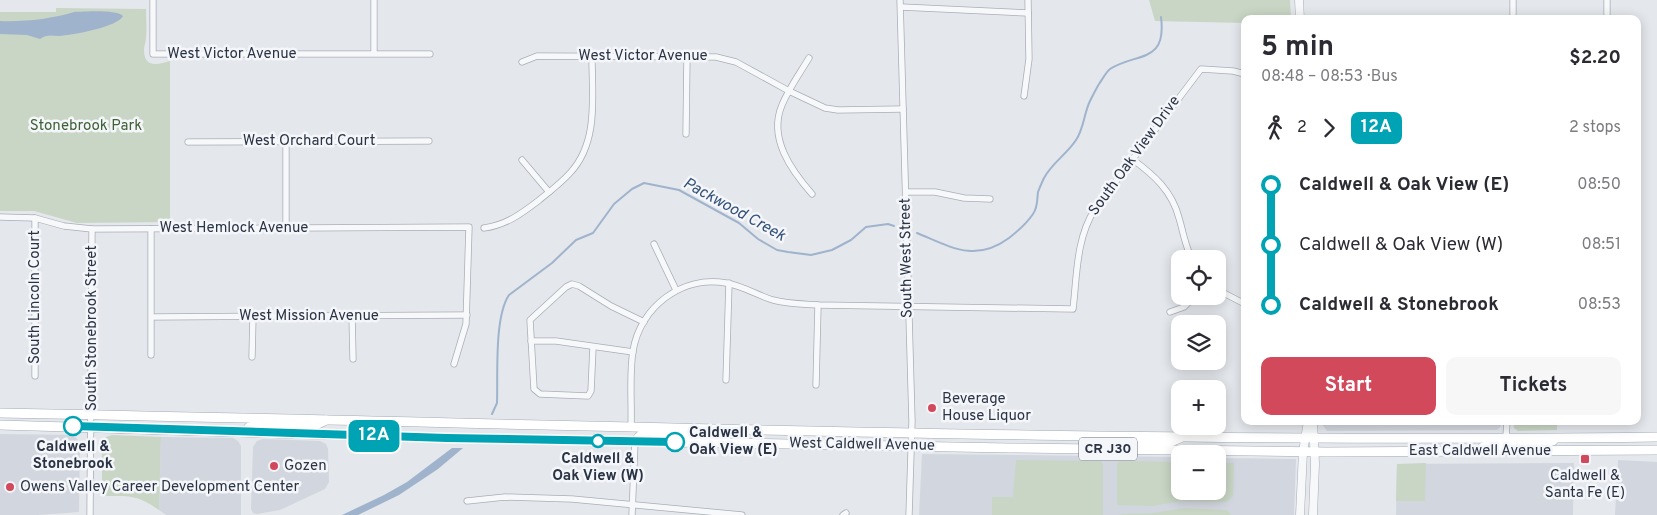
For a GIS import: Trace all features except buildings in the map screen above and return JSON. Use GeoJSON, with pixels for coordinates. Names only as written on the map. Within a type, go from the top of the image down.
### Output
{"type":"FeatureCollection","features":[{"type":"Feature","properties":{"kind":"main road","name":"West Caldwell Avenue"},"geometry":{"type":"LineString","coordinates":[[0,413],[912,433],[1304,438]]}},
{"type":"Feature","properties":{"kind":"main road"},"geometry":{"type":"LineString","coordinates":[[245,432],[250,427],[257,425],[314,426],[327,420]]}},
{"type":"Feature","properties":{"kind":"main road","name":"West Caldwell Avenue"},"geometry":{"type":"LineString","coordinates":[[0,424],[447,438],[1303,452]]}},
{"type":"Feature","properties":{"kind":"main road"},"geometry":{"type":"LineString","coordinates":[[635,442],[641,435],[692,435],[712,429]]}},
{"type":"Feature","properties":{"kind":"main road","name":"East Caldwell Avenue"},"geometry":{"type":"LineString","coordinates":[[1304,438],[1657,436]]}},
{"type":"Feature","properties":{"kind":"main road"},"geometry":{"type":"LineString","coordinates":[[1106,449],[1111,444],[1116,443],[1168,443],[1184,437]]}},
{"type":"Feature","properties":{"kind":"main road"},"geometry":{"type":"LineString","coordinates":[[1479,452],[1483,447],[1490,445],[1541,444],[1567,438]]}},
{"type":"Feature","properties":{"kind":"main road","name":"East Caldwell Avenue"},"geometry":{"type":"LineString","coordinates":[[1303,452],[1657,450]]}},
{"type":"Feature","properties":{"kind":"street","name":"West Victor Avenue"},"geometry":{"type":"LineString","coordinates":[[153,0],[154,54],[430,54]]}},
{"type":"Feature","properties":{"kind":"street"},"geometry":{"type":"LineString","coordinates":[[374,0],[374,53]]}},
{"type":"Feature","properties":{"kind":"street"},"geometry":{"type":"LineString","coordinates":[[1024,96],[1028,59],[1028,0]]}},
{"type":"Feature","properties":{"kind":"street"},"geometry":{"type":"LineString","coordinates":[[1299,0],[1300,15]]}},
{"type":"Feature","properties":{"kind":"street"},"geometry":{"type":"LineString","coordinates":[[1513,0],[1513,15]]}},
{"type":"Feature","properties":{"kind":"street"},"geometry":{"type":"LineString","coordinates":[[1607,0],[1607,15]]}},
{"type":"Feature","properties":{"kind":"street"},"geometry":{"type":"LineString","coordinates":[[900,3],[1028,13]]}},
{"type":"Feature","properties":{"kind":"street","name":"South West Street"},"geometry":{"type":"LineString","coordinates":[[900,3],[912,433],[909,515]]}},
{"type":"Feature","properties":{"kind":"street","name":"West Victor Avenue"},"geometry":{"type":"LineString","coordinates":[[522,62],[537,56],[716,57],[736,62],[825,108],[838,110],[903,109]]}},
{"type":"Feature","properties":{"kind":"street"},"geometry":{"type":"LineString","coordinates":[[686,134],[687,56]]}},
{"type":"Feature","properties":{"kind":"street"},"geometry":{"type":"LineString","coordinates":[[484,228],[496,226],[519,216],[570,174],[578,163],[589,138],[591,125],[592,57]]}},
{"type":"Feature","properties":{"kind":"street"},"geometry":{"type":"LineString","coordinates":[[809,58],[789,91],[778,120],[780,139],[787,162],[812,194]]}},
{"type":"Feature","properties":{"kind":"street","name":"South Oak View Drive"},"geometry":{"type":"LineString","coordinates":[[908,307],[1073,309],[1080,247],[1089,218],[1201,69],[1241,73]]}},
{"type":"Feature","properties":{"kind":"street"},"geometry":{"type":"LineString","coordinates":[[286,141],[286,228]]}},
{"type":"Feature","properties":{"kind":"street","name":"West Orchard Court"},"geometry":{"type":"LineString","coordinates":[[188,142],[429,141]]}},
{"type":"Feature","properties":{"kind":"street"},"geometry":{"type":"LineString","coordinates":[[1132,159],[1151,172],[1165,188],[1175,204],[1189,250]]}},
{"type":"Feature","properties":{"kind":"street"},"geometry":{"type":"LineString","coordinates":[[522,160],[549,192]]}},
{"type":"Feature","properties":{"kind":"street"},"geometry":{"type":"LineString","coordinates":[[906,192],[935,192],[964,198],[990,199]]}},
{"type":"Feature","properties":{"kind":"street","name":"West Hemlock Avenue"},"geometry":{"type":"LineString","coordinates":[[0,217],[35,218],[64,226],[92,229],[469,227],[467,315]]}},
{"type":"Feature","properties":{"kind":"street","name":"South Lincoln Court"},"geometry":{"type":"LineString","coordinates":[[35,218],[35,376]]}},
{"type":"Feature","properties":{"kind":"street","name":"South Stonebrook Street"},"geometry":{"type":"LineString","coordinates":[[90,515],[92,229]]}},
{"type":"Feature","properties":{"kind":"street"},"geometry":{"type":"LineString","coordinates":[[151,229],[151,355]]}},
{"type":"Feature","properties":{"kind":"street"},"geometry":{"type":"LineString","coordinates":[[654,244],[676,290]]}},
{"type":"Feature","properties":{"kind":"street"},"geometry":{"type":"LineString","coordinates":[[631,427],[633,352],[636,337],[644,322],[659,302],[676,290],[703,282],[716,281],[729,283],[791,304],[908,307]]}},
{"type":"Feature","properties":{"kind":"street"},"geometry":{"type":"LineString","coordinates":[[726,380],[729,283]]}},
{"type":"Feature","properties":{"kind":"street"},"geometry":{"type":"LineString","coordinates":[[593,347],[591,392],[588,396],[540,394],[533,388],[530,320],[566,287],[572,284],[579,286],[611,306],[644,322]]}},
{"type":"Feature","properties":{"kind":"street"},"geometry":{"type":"LineString","coordinates":[[1226,294],[1241,302]]}},
{"type":"Feature","properties":{"kind":"street"},"geometry":{"type":"LineString","coordinates":[[816,385],[818,305]]}},
{"type":"Feature","properties":{"kind":"street"},"geometry":{"type":"LineString","coordinates":[[1170,312],[1186,305]]}},
{"type":"Feature","properties":{"kind":"street"},"geometry":{"type":"LineString","coordinates":[[352,315],[353,359]]}},
{"type":"Feature","properties":{"kind":"street"},"geometry":{"type":"LineString","coordinates":[[454,364],[463,336],[467,315]]}},
{"type":"Feature","properties":{"kind":"street","name":"West Mission Avenue"},"geometry":{"type":"LineString","coordinates":[[152,317],[467,315]]}},
{"type":"Feature","properties":{"kind":"street"},"geometry":{"type":"LineString","coordinates":[[252,357],[253,316]]}},
{"type":"Feature","properties":{"kind":"street"},"geometry":{"type":"LineString","coordinates":[[531,341],[556,341],[633,352]]}},
{"type":"Feature","properties":{"kind":"street"},"geometry":{"type":"LineString","coordinates":[[1300,515],[1304,438],[1307,425]]}},
{"type":"Feature","properties":{"kind":"street"},"geometry":{"type":"LineString","coordinates":[[1313,425],[1314,515]]}},
{"type":"Feature","properties":{"kind":"street"},"geometry":{"type":"LineString","coordinates":[[1506,437],[1507,425]]}},
{"type":"Feature","properties":{"kind":"street"},"geometry":{"type":"LineString","coordinates":[[632,515],[635,442]]}},
{"type":"Feature","properties":{"kind":"street"},"geometry":{"type":"LineString","coordinates":[[467,501],[505,497],[632,504],[742,515]]}},
{"type":"Feature","properties":{"kind":"shaded area"},"geometry":{"type":"Polygon","coordinates":[[[1323,425],[1501,425],[1497,430],[1327,431],[1323,425]]]}},
{"type":"Feature","properties":{"kind":"shaded area"},"geometry":{"type":"Polygon","coordinates":[[[0,434],[73,435],[80,442],[79,512],[0,515],[0,434]]]}},
{"type":"Feature","properties":{"kind":"shaded area"},"geometry":{"type":"Polygon","coordinates":[[[161,437],[233,438],[238,441],[241,446],[241,515],[166,515],[159,510],[161,437]]]}},
{"type":"Feature","properties":{"kind":"shaded area"},"geometry":{"type":"Polygon","coordinates":[[[263,439],[320,441],[326,444],[328,449],[329,482],[325,489],[280,510],[253,513],[251,509],[253,447],[257,441],[263,439]]]}},
{"type":"Feature","properties":{"kind":"shaded area"},"geometry":{"type":"Polygon","coordinates":[[[922,454],[1171,457],[1171,500],[1226,500],[1226,458],[1296,459],[1294,515],[919,515],[922,454]]]}},
{"type":"Feature","properties":{"kind":"shaded area"},"geometry":{"type":"Polygon","coordinates":[[[1618,460],[1657,462],[1657,515],[1615,515],[1618,460]]]}},
{"type":"Feature","properties":{"kind":"shaded area"},"geometry":{"type":"Polygon","coordinates":[[[1574,463],[1573,515],[1396,515],[1397,464],[1574,463]]]}},
{"type":"Feature","properties":{"kind":"green space"},"geometry":{"type":"Polygon","coordinates":[[[1149,0],[1290,0],[1291,15],[1241,15],[1241,23],[1155,21],[1149,0]]]}},
{"type":"Feature","properties":{"kind":"green space","name":"Stonebrook Park"},"geometry":{"type":"Polygon","coordinates":[[[56,8],[146,9],[145,56],[149,63],[153,64],[170,61],[170,222],[77,223],[34,211],[0,211],[0,12],[56,12],[56,8]]]}},
{"type":"Feature","properties":{"kind":"green space"},"geometry":{"type":"Polygon","coordinates":[[[1514,425],[1557,425],[1557,430],[1518,431],[1514,425]]]}},
{"type":"Feature","properties":{"kind":"green space"},"geometry":{"type":"Polygon","coordinates":[[[112,435],[161,437],[159,510],[145,501],[133,497],[105,496],[102,494],[102,442],[106,437],[112,435]]]}},
{"type":"Feature","properties":{"kind":"green space"},"geometry":{"type":"Polygon","coordinates":[[[1016,460],[1101,461],[1103,464],[1103,515],[992,515],[992,497],[1013,497],[1016,460]]]}},
{"type":"Feature","properties":{"kind":"green space"},"geometry":{"type":"Polygon","coordinates":[[[1119,461],[1171,462],[1171,500],[1226,500],[1226,463],[1234,463],[1233,496],[1226,502],[1181,501],[1153,506],[1117,505],[1117,464],[1119,461]]]}},
{"type":"Feature","properties":{"kind":"green space"},"geometry":{"type":"Polygon","coordinates":[[[1426,463],[1425,501],[1396,501],[1397,464],[1426,463]]]}},
{"type":"Feature","properties":{"kind":"green space"},"geometry":{"type":"Polygon","coordinates":[[[1184,508],[1227,510],[1231,515],[1119,515],[1153,513],[1184,508]]]}},
{"type":"Feature","properties":{"kind":"water"},"geometry":{"type":"Polygon","coordinates":[[[74,12],[114,12],[123,16],[113,24],[104,27],[59,36],[47,36],[40,39],[27,35],[0,34],[0,21],[37,20],[74,12]]]}},
{"type":"Feature","properties":{"kind":"water"},"geometry":{"type":"Polygon","coordinates":[[[452,448],[463,448],[438,469],[399,495],[358,515],[342,515],[407,482],[452,448]]]}},
{"type":"Feature","properties":{"kind":"waterway","name":"Packwood Creek"},"geometry":{"type":"LineString","coordinates":[[917,233],[952,247],[974,251],[997,246],[1019,230],[1035,211],[1038,192],[1047,173],[1079,135],[1088,106],[1104,76],[1110,69],[1155,50],[1162,32],[1161,17]]}},
{"type":"Feature","properties":{"kind":"waterway","name":"Packwood Creek"},"geometry":{"type":"LineString","coordinates":[[492,414],[497,403],[497,363],[501,317],[509,295],[552,263],[576,240],[593,233],[614,204],[632,189],[644,183],[679,190],[739,223],[758,239],[777,250],[788,252],[811,255],[832,250],[851,240],[866,227],[888,224],[894,226]]}},
{"type":"Feature","properties":{"kind":"bus line","name":"12A"},"geometry":{"type":"LineString","coordinates":[[73,426],[447,438],[675,442]]}},
{"type":"Feature","properties":{"kind":"place","name":"Beverage House Liquor"},"geometry":{"type":"Point","coordinates":[932,408]}},
{"type":"Feature","properties":{"kind":"place","name":"Caldwell & Stonebrook"},"geometry":{"type":"Point","coordinates":[73,426]}},
{"type":"Feature","properties":{"kind":"place","name":"Caldwell & Oak View (W)"},"geometry":{"type":"Point","coordinates":[598,441]}},
{"type":"Feature","properties":{"kind":"place","name":"Caldwell & Oak View (E)"},"geometry":{"type":"Point","coordinates":[675,442]}},
{"type":"Feature","properties":{"kind":"place","name":"Caldwell & Santa Fe (E)"},"geometry":{"type":"Point","coordinates":[1585,459]}},
{"type":"Feature","properties":{"kind":"place","name":"Gozen"},"geometry":{"type":"Point","coordinates":[274,466]}},
{"type":"Feature","properties":{"kind":"place","name":"Owens Valley Career Development Center"},"geometry":{"type":"Point","coordinates":[10,487]}}]}
